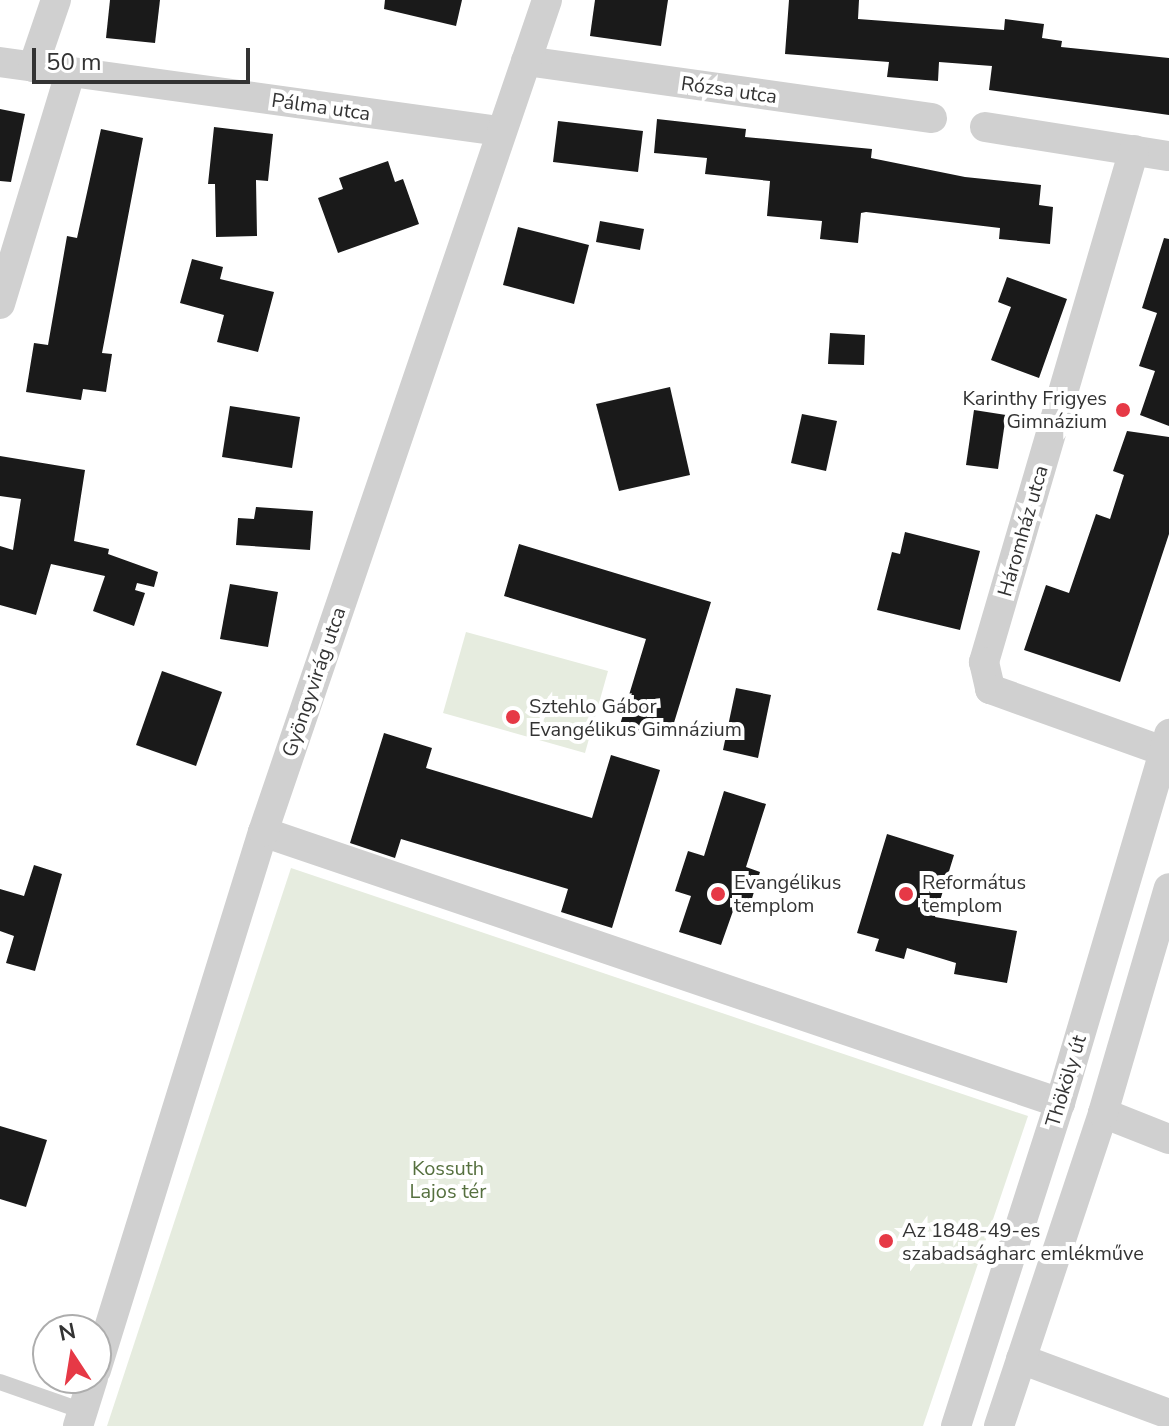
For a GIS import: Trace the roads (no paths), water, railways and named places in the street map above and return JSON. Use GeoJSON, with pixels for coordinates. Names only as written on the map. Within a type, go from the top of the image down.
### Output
{"type":"FeatureCollection","features":[{"type":"Feature","properties":{"kind":"street"},"geometry":{"type":"LineString","coordinates":[[33,67],[56,0]]}},
{"type":"Feature","properties":{"kind":"street","name":"Gyöngyvirág utca"},"geometry":{"type":"LineString","coordinates":[[112,1318],[263,832],[499,131],[547,0]]}},
{"type":"Feature","properties":{"kind":"street","name":"Rózsa utca"},"geometry":{"type":"LineString","coordinates":[[526,61],[932,118]]}},
{"type":"Feature","properties":{"kind":"street","name":"Pálma utca"},"geometry":{"type":"LineString","coordinates":[[0,62],[499,131]]}},
{"type":"Feature","properties":{"kind":"street"},"geometry":{"type":"LineString","coordinates":[[0,304],[70,73]]}},
{"type":"Feature","properties":{"kind":"street"},"geometry":{"type":"LineString","coordinates":[[985,127],[1169,156]]}},
{"type":"Feature","properties":{"kind":"street","name":"Háromház utca"},"geometry":{"type":"LineString","coordinates":[[1134,150],[984,662],[990,689],[1166,742]]}},
{"type":"Feature","properties":{"kind":"street","name":"Thököly út"},"geometry":{"type":"LineString","coordinates":[[956,1426],[1060,1103],[1166,742]]}},
{"type":"Feature","properties":{"kind":"street"},"geometry":{"type":"LineString","coordinates":[[263,832],[1060,1103]]}},
{"type":"Feature","properties":{"kind":"street"},"geometry":{"type":"LineString","coordinates":[[999,1426],[1103,1113],[1169,888]]}},
{"type":"Feature","properties":{"kind":"street"},"geometry":{"type":"LineString","coordinates":[[1103,1113],[1169,1139]]}},
{"type":"Feature","properties":{"kind":"street"},"geometry":{"type":"LineString","coordinates":[[1021,1359],[1169,1414]]}},
{"type":"Feature","properties":{"kind":"street"},"geometry":{"type":"LineString","coordinates":[[81,1418],[88,1394]]}},
{"type":"Feature","properties":{"kind":"lane"},"geometry":{"type":"LineString","coordinates":[[0,1382],[81,1418]]}},
{"type":"Feature","properties":{"kind":"place","name":"Karinthy Frigyes Gimnázium"},"geometry":{"type":"Point","coordinates":[1123,410]}},
{"type":"Feature","properties":{"kind":"place","name":"Sztehlo Gábor Evangélikus Gimnázium"},"geometry":{"type":"Point","coordinates":[513,717]}},
{"type":"Feature","properties":{"kind":"place","name":"Evangélikus templom"},"geometry":{"type":"Point","coordinates":[718,894]}},
{"type":"Feature","properties":{"kind":"place","name":"Református templom"},"geometry":{"type":"Point","coordinates":[906,894]}},
{"type":"Feature","properties":{"kind":"place","name":"Az 1848-49-es szabadságharc emlékműve"},"geometry":{"type":"Point","coordinates":[886,1241]}},
{"type":"Feature","properties":{"kind":"park label","name":"Kossuth Lajos tér"},"geometry":{"type":"Point","coordinates":[448,1180]}}]}
